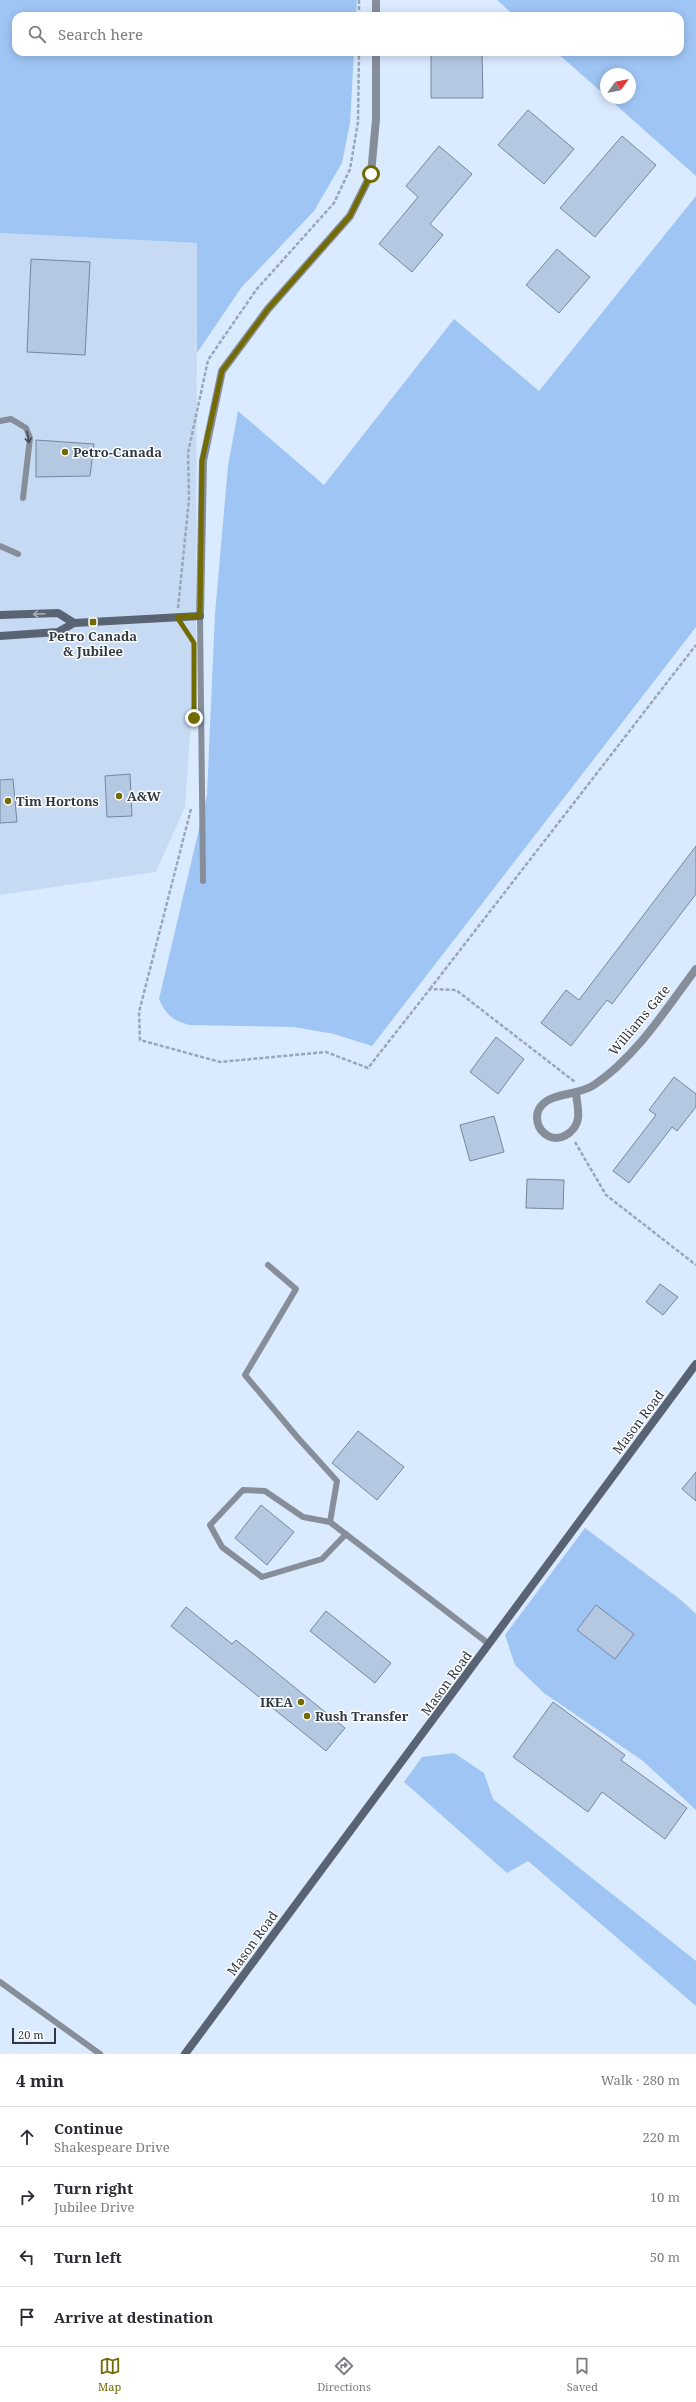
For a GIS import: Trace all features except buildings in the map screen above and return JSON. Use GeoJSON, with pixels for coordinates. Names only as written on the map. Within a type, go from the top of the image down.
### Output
{"type":"FeatureCollection","features":[{"type":"Feature","properties":{"kind":"street"},"geometry":{"type":"LineString","coordinates":[[376,0],[376,12]]}},
{"type":"Feature","properties":{"kind":"street"},"geometry":{"type":"LineString","coordinates":[[0,636],[58,632],[74,623],[200,616],[202,461],[222,371],[268,309],[350,216],[371,174],[376,119],[376,56]]}},
{"type":"Feature","properties":{"kind":"street"},"geometry":{"type":"LineString","coordinates":[[0,615],[58,613],[74,623]]}},
{"type":"Feature","properties":{"kind":"street","name":"Williams Gate"},"geometry":{"type":"LineString","coordinates":[[570,1133],[563,1137],[554,1138],[545,1135],[539,1128],[537,1115],[542,1104],[550,1099],[579,1093],[606,1076],[634,1048],[696,969]]}},
{"type":"Feature","properties":{"kind":"street"},"geometry":{"type":"LineString","coordinates":[[570,1133],[579,1117],[579,1093]]}},
{"type":"Feature","properties":{"kind":"street","name":"Mason Road"},"geometry":{"type":"LineString","coordinates":[[185,2054],[696,1364]]}},
{"type":"Feature","properties":{"kind":"lane"},"geometry":{"type":"LineString","coordinates":[[0,421],[11,419],[26,428],[30,438],[23,498]]}},
{"type":"Feature","properties":{"kind":"lane"},"geometry":{"type":"LineString","coordinates":[[0,546],[18,554]]}},
{"type":"Feature","properties":{"kind":"lane"},"geometry":{"type":"LineString","coordinates":[[200,616],[203,881]]}},
{"type":"Feature","properties":{"kind":"lane"},"geometry":{"type":"LineString","coordinates":[[268,1265],[296,1289],[245,1375],[298,1438],[337,1481],[330,1522]]}},
{"type":"Feature","properties":{"kind":"lane"},"geometry":{"type":"LineString","coordinates":[[346,1534],[322,1559],[262,1577],[222,1547],[210,1525],[243,1490],[265,1491],[303,1517],[330,1522],[346,1534],[489,1644]]}},
{"type":"Feature","properties":{"kind":"lane"},"geometry":{"type":"LineString","coordinates":[[0,1982],[100,2054]]}},
{"type":"Feature","properties":{"kind":"path"},"geometry":{"type":"LineString","coordinates":[[359,0],[359,12]]}},
{"type":"Feature","properties":{"kind":"path"},"geometry":{"type":"LineString","coordinates":[[194,643],[177,617],[189,499],[188,453],[208,360],[256,290],[334,203],[350,169],[358,122],[359,56]]}},
{"type":"Feature","properties":{"kind":"path"},"geometry":{"type":"LineString","coordinates":[[191,808],[139,1012],[140,1040],[220,1062],[326,1052],[368,1068],[696,645]]}},
{"type":"Feature","properties":{"kind":"path"},"geometry":{"type":"LineString","coordinates":[[430,989],[456,990],[574,1080],[579,1093]]}},
{"type":"Feature","properties":{"kind":"path"},"geometry":{"type":"LineString","coordinates":[[570,1133],[606,1195],[696,1265]]}},
{"type":"Feature","properties":{"kind":"shaded area"},"geometry":{"type":"Polygon","coordinates":[[[0,0],[357,0],[356,12],[12,12],[12,56],[354,56],[350,123],[342,163],[314,211],[241,288],[197,353],[197,243],[0,233],[0,0]]]}},
{"type":"Feature","properties":{"kind":"shaded area"},"geometry":{"type":"Polygon","coordinates":[[[497,0],[696,0],[696,176],[615,104],[636,104],[636,68],[600,68],[600,91],[561,56],[684,56],[684,12],[510,12],[497,0]]]}},
{"type":"Feature","properties":{"kind":"shaded area"},"geometry":{"type":"Polygon","coordinates":[[[696,196],[696,627],[372,1046],[334,1034],[294,1027],[190,1025],[179,1022],[167,1013],[159,999],[207,795],[215,614],[228,466],[238,411],[324,485],[454,319],[539,391],[696,196]]]}},
{"type":"Feature","properties":{"kind":"shaded area"},"geometry":{"type":"Polygon","coordinates":[[[0,233],[197,243],[196,648],[185,807],[156,872],[0,895],[0,233]]]}},
{"type":"Feature","properties":{"kind":"shaded area"},"geometry":{"type":"Polygon","coordinates":[[[585,1528],[681,1600],[696,1614],[696,1810],[643,1761],[544,1693],[515,1665],[505,1635],[585,1528]]]}},
{"type":"Feature","properties":{"kind":"shaded area"},"geometry":{"type":"Polygon","coordinates":[[[454,1753],[484,1773],[493,1799],[696,1961],[696,2006],[528,1861],[507,1873],[404,1782],[422,1757],[454,1753]]]}},
{"type":"Feature","properties":{"kind":"place","name":"Petro-Canada"},"geometry":{"type":"Point","coordinates":[65,452]}},
{"type":"Feature","properties":{"kind":"place","name":"Petro Canada & Jubilee"},"geometry":{"type":"Point","coordinates":[93,622]}},
{"type":"Feature","properties":{"kind":"place","name":"A&W"},"geometry":{"type":"Point","coordinates":[119,796]}},
{"type":"Feature","properties":{"kind":"place","name":"Tim Hortons"},"geometry":{"type":"Point","coordinates":[8,801]}},
{"type":"Feature","properties":{"kind":"place","name":"IKEA"},"geometry":{"type":"Point","coordinates":[301,1702]}},
{"type":"Feature","properties":{"kind":"place","name":"Rush Transfer"},"geometry":{"type":"Point","coordinates":[307,1716]}},
{"type":"Feature","properties":{"kind":"route"},"geometry":{"type":"LineString","coordinates":[[194,718],[194,643],[177,617],[200,616],[202,461],[222,371],[268,309],[350,216],[371,174]]}}]}
